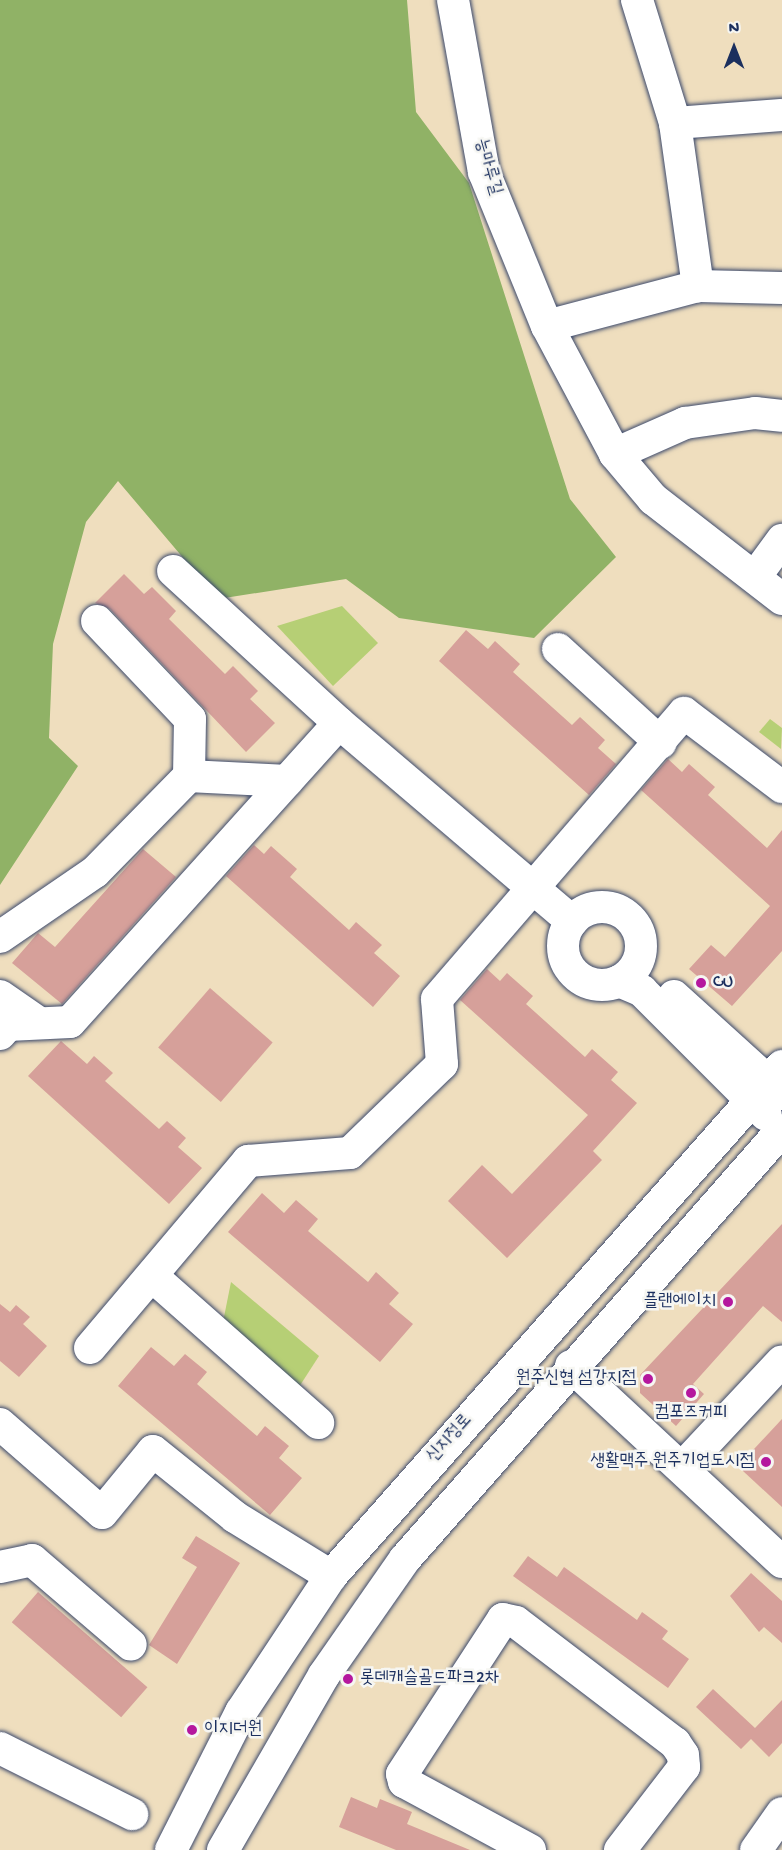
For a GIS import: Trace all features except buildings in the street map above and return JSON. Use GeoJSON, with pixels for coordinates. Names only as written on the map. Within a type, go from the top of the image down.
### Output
{"type":"FeatureCollection","features":[{"type":"Feature","properties":{"kind":"street","name":"능마루길"},"geometry":{"type":"LineString","coordinates":[[453,0],[484,172],[547,326],[615,454],[653,500],[782,599]]}},
{"type":"Feature","properties":{"kind":"street"},"geometry":{"type":"LineString","coordinates":[[637,0],[675,123],[698,286]]}},
{"type":"Feature","properties":{"kind":"street"},"geometry":{"type":"LineString","coordinates":[[675,123],[782,114]]}},
{"type":"Feature","properties":{"kind":"street"},"geometry":{"type":"LineString","coordinates":[[547,326],[698,286],[782,288]]}},
{"type":"Feature","properties":{"kind":"street"},"geometry":{"type":"LineString","coordinates":[[615,454],[685,423],[755,412],[782,416]]}},
{"type":"Feature","properties":{"kind":"street"},"geometry":{"type":"LineString","coordinates":[[755,577],[782,540]]}},
{"type":"Feature","properties":{"kind":"street"},"geometry":{"type":"LineString","coordinates":[[173,571],[339,723],[532,884],[572,921]]}},
{"type":"Feature","properties":{"kind":"street"},"geometry":{"type":"LineString","coordinates":[[0,937],[95,872],[189,776],[190,719],[97,621]]}},
{"type":"Feature","properties":{"kind":"street"},"geometry":{"type":"LineString","coordinates":[[558,649],[661,743]]}},
{"type":"Feature","properties":{"kind":"street"},"geometry":{"type":"LineString","coordinates":[[90,1348],[248,1161],[350,1153],[442,1064],[437,999],[532,884],[661,743],[684,713],[782,787]]}},
{"type":"Feature","properties":{"kind":"street"},"geometry":{"type":"LineString","coordinates":[[0,1034],[8,1025],[70,1022],[339,723]]}},
{"type":"Feature","properties":{"kind":"street"},"geometry":{"type":"LineString","coordinates":[[189,776],[287,781]]}},
{"type":"Feature","properties":{"kind":"street"},"geometry":{"type":"LineString","coordinates":[[594,908],[619,910],[636,927],[629,971],[593,984],[571,970],[563,945],[572,921],[594,908]]}},
{"type":"Feature","properties":{"kind":"street"},"geometry":{"type":"LineString","coordinates":[[223,1850],[324,1676],[405,1559],[571,1366],[782,1130],[771,1086],[629,971]]}},
{"type":"Feature","properties":{"kind":"street"},"geometry":{"type":"LineString","coordinates":[[0,996],[39,1023]]}},
{"type":"Feature","properties":{"kind":"street","name":"신지정로"},"geometry":{"type":"LineString","coordinates":[[171,1850],[242,1712],[331,1576],[771,1086]]}},
{"type":"Feature","properties":{"kind":"street"},"geometry":{"type":"LineString","coordinates":[[152,1276],[318,1423]]}},
{"type":"Feature","properties":{"kind":"street"},"geometry":{"type":"LineString","coordinates":[[681,1468],[782,1360]]}},
{"type":"Feature","properties":{"kind":"street"},"geometry":{"type":"LineString","coordinates":[[571,1366],[782,1562]]}},
{"type":"Feature","properties":{"kind":"street"},"geometry":{"type":"LineString","coordinates":[[0,1424],[102,1513],[153,1450],[235,1517],[331,1576]]}},
{"type":"Feature","properties":{"kind":"street"},"geometry":{"type":"LineString","coordinates":[[0,1567],[32,1560],[131,1645]]}},
{"type":"Feature","properties":{"kind":"street"},"geometry":{"type":"LineString","coordinates":[[530,1850],[404,1782],[402,1774],[503,1619],[516,1622],[675,1743],[683,1755],[684,1767],[620,1850]]}},
{"type":"Feature","properties":{"kind":"street"},"geometry":{"type":"LineString","coordinates":[[0,1748],[132,1814]]}},
{"type":"Feature","properties":{"kind":"street"},"geometry":{"type":"LineString","coordinates":[[756,1850],[782,1813]]}},
{"type":"Feature","properties":{"kind":"green space"},"geometry":{"type":"Polygon","coordinates":[[[0,0],[407,0],[416,112],[469,183],[570,499],[616,557],[534,638],[399,618],[346,579],[218,599],[118,481],[86,522],[53,644],[49,738],[78,766],[0,885],[0,0]]]}},
{"type":"Feature","properties":{"kind":"green space"},"geometry":{"type":"Polygon","coordinates":[[[342,606],[378,643],[333,686],[277,626],[342,606]]]}},
{"type":"Feature","properties":{"kind":"green space"},"geometry":{"type":"Polygon","coordinates":[[[770,719],[782,728],[781,749],[759,732],[770,719]]]}},
{"type":"Feature","properties":{"kind":"green space"},"geometry":{"type":"Polygon","coordinates":[[[231,1282],[319,1356],[299,1387],[223,1322],[231,1282]]]}},
{"type":"Feature","properties":{"kind":"place","name":"CU"},"geometry":{"type":"Point","coordinates":[701,983]}},
{"type":"Feature","properties":{"kind":"place","name":"플랜에이치"},"geometry":{"type":"Point","coordinates":[728,1302]}},
{"type":"Feature","properties":{"kind":"place","name":"원주신협 섬강지점"},"geometry":{"type":"Point","coordinates":[648,1379]}},
{"type":"Feature","properties":{"kind":"place","name":"컴포즈커피"},"geometry":{"type":"Point","coordinates":[691,1393]}},
{"type":"Feature","properties":{"kind":"place","name":"생활맥주 원주기업도시점"},"geometry":{"type":"Point","coordinates":[766,1462]}},
{"type":"Feature","properties":{"kind":"place","name":"롯데캐슬골드파크2차"},"geometry":{"type":"Point","coordinates":[348,1679]}},
{"type":"Feature","properties":{"kind":"place","name":"이지더원"},"geometry":{"type":"Point","coordinates":[192,1730]}}]}
